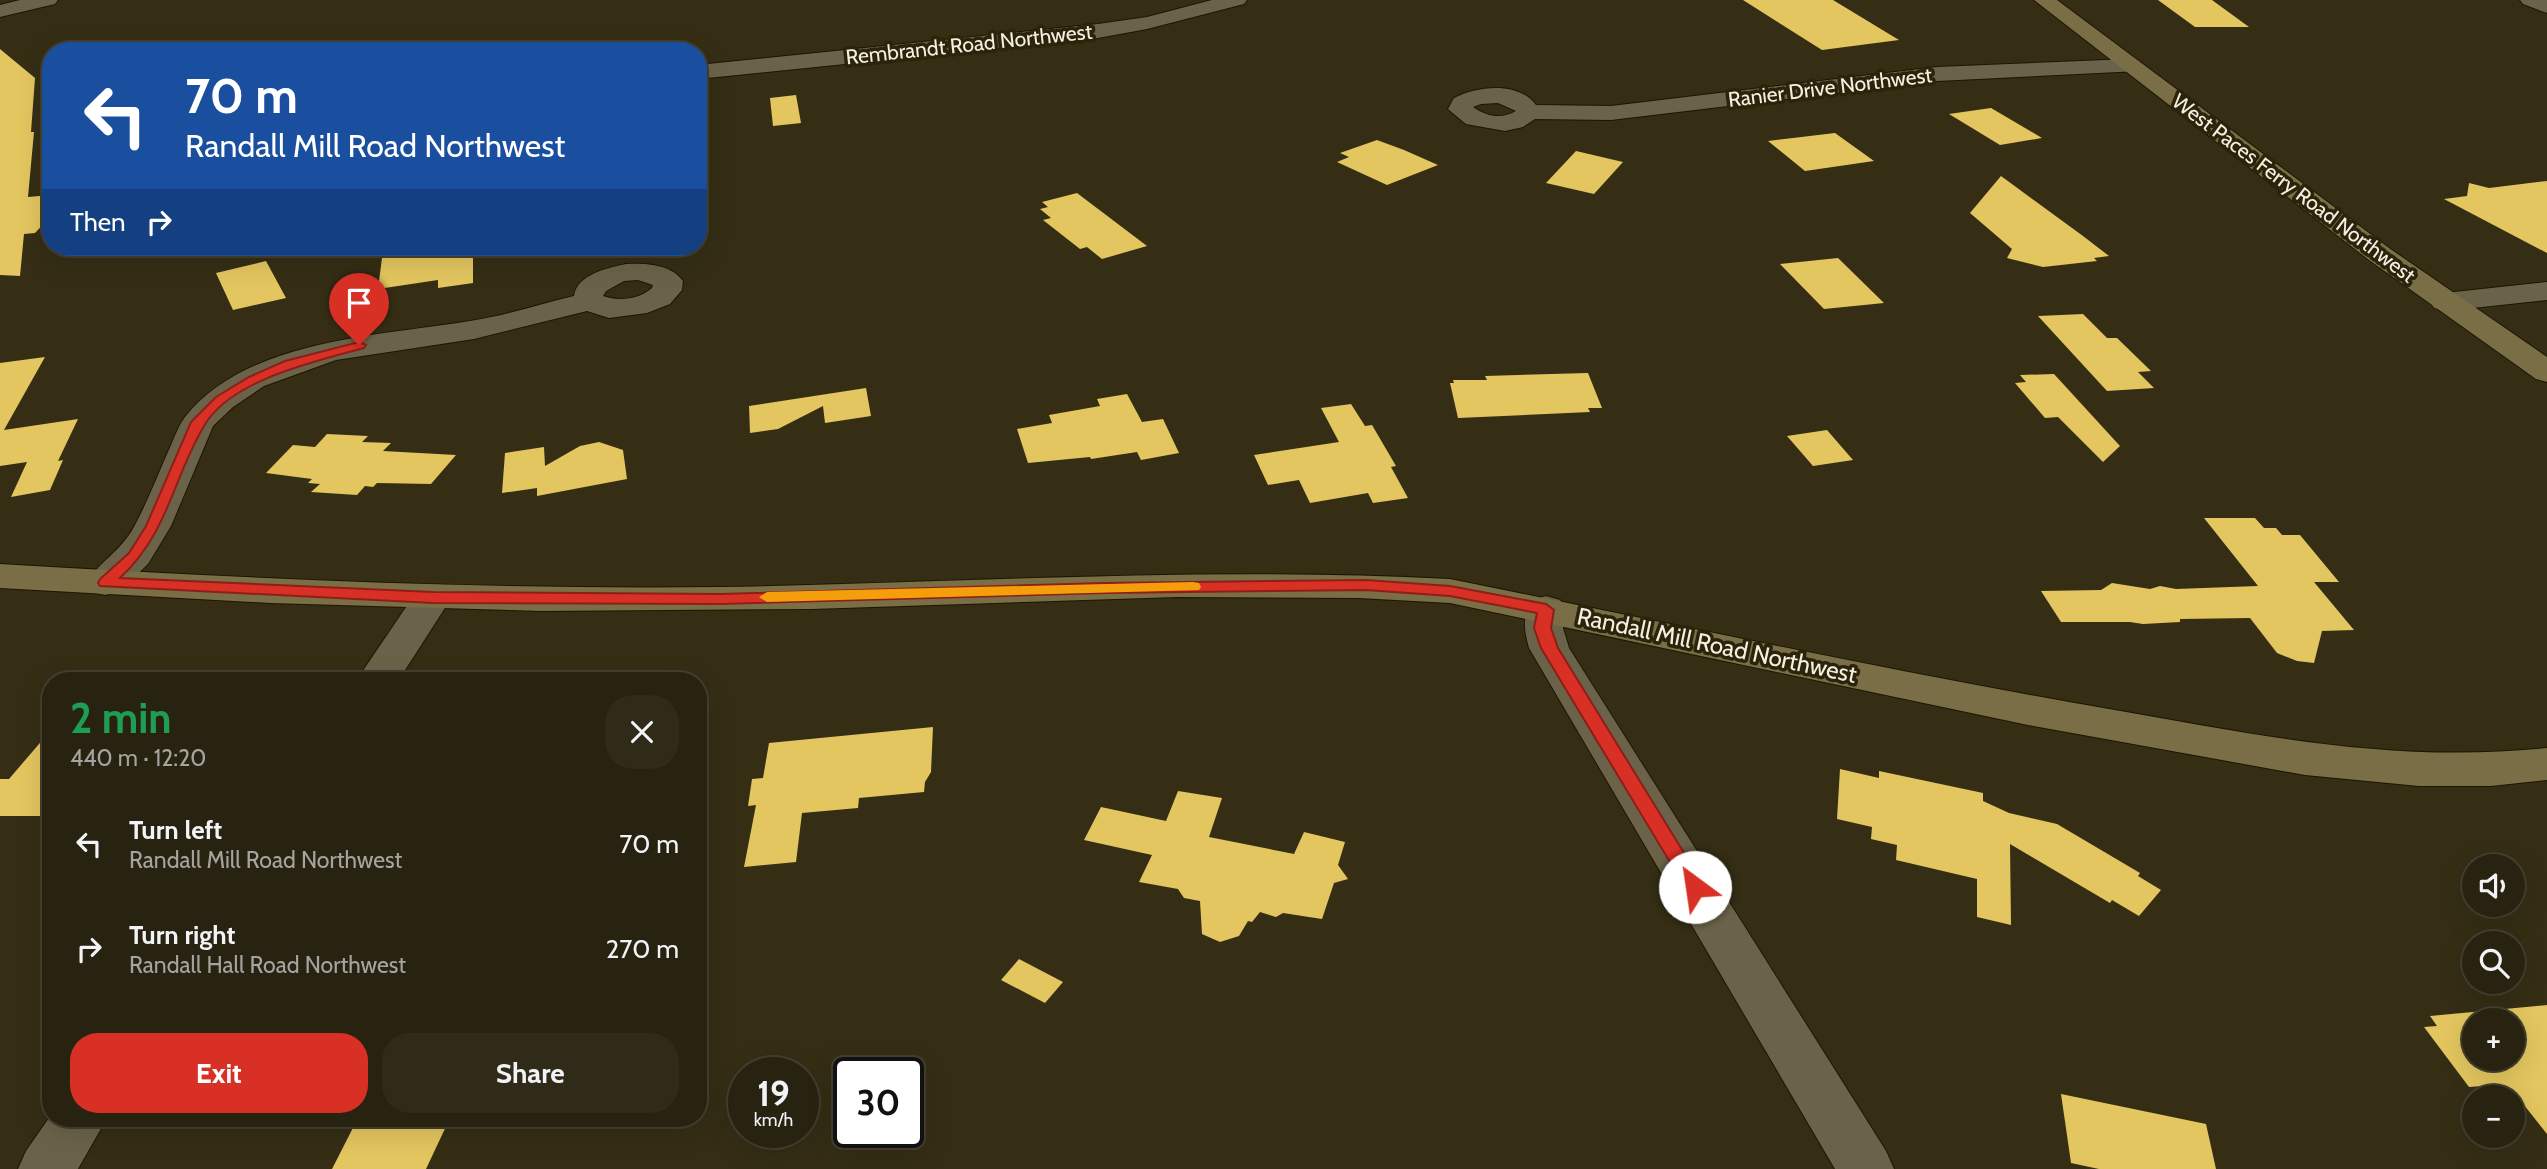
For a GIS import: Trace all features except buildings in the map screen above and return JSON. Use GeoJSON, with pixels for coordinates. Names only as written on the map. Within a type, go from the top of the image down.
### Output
{"type":"FeatureCollection","features":[{"type":"Feature","properties":{"kind":"street"},"geometry":{"type":"LineString","coordinates":[[0,11],[48,0]]}},
{"type":"Feature","properties":{"kind":"street","name":"Rembrandt Road Northwest"},"geometry":{"type":"LineString","coordinates":[[707,71],[1098,31],[1172,18],[1237,0]]}},
{"type":"Feature","properties":{"kind":"street","name":"West Paces Ferry Road Northwest"},"geometry":{"type":"LineString","coordinates":[[2044,0],[2445,302],[2547,372]]}},
{"type":"Feature","properties":{"kind":"street"},"geometry":{"type":"LineString","coordinates":[[2529,0],[2547,7]]}},
{"type":"Feature","properties":{"kind":"street","name":"Ranier Drive Northwest"},"geometry":{"type":"LineString","coordinates":[[1529,112],[1611,113],[1937,74],[2131,66]]}},
{"type":"Feature","properties":{"kind":"street"},"geometry":{"type":"LineString","coordinates":[[2445,302],[2547,291]]}},
{"type":"Feature","properties":{"kind":"street"},"geometry":{"type":"LineString","coordinates":[[106,583],[135,556],[153,526],[198,422],[221,400],[253,379],[290,363],[332,351],[474,330],[589,301]]}},
{"type":"Feature","properties":{"kind":"street","name":"Randall Mill Road Northwest"},"geometry":{"type":"LineString","coordinates":[[0,576],[433,597],[721,599],[1105,588],[1366,585],[1450,591],[2028,710],[2305,759],[2419,770],[2491,770],[2547,764]]}},
{"type":"Feature","properties":{"kind":"street"},"geometry":{"type":"LineString","coordinates":[[383,672],[433,597]]}},
{"type":"Feature","properties":{"kind":"street"},"geometry":{"type":"LineString","coordinates":[[1546,610],[1543,628],[1549,648],[1866,1169]]}},
{"type":"Feature","properties":{"kind":"street"},"geometry":{"type":"LineString","coordinates":[[46,1169],[74,1127]]}},
{"type":"Feature","properties":{"kind":"slow traffic"},"geometry":{"type":"LineString","coordinates":[[767,597],[1193,587]]}},
{"type":"Feature","properties":{"kind":"route"},"geometry":{"type":"LineString","coordinates":[[359,345],[290,363],[253,379],[221,400],[198,422],[153,526],[135,556],[106,583],[266,592],[433,597],[721,599],[1105,588],[1366,585],[1450,591],[1546,610],[1543,628],[1549,648],[1695,887]]}}]}
